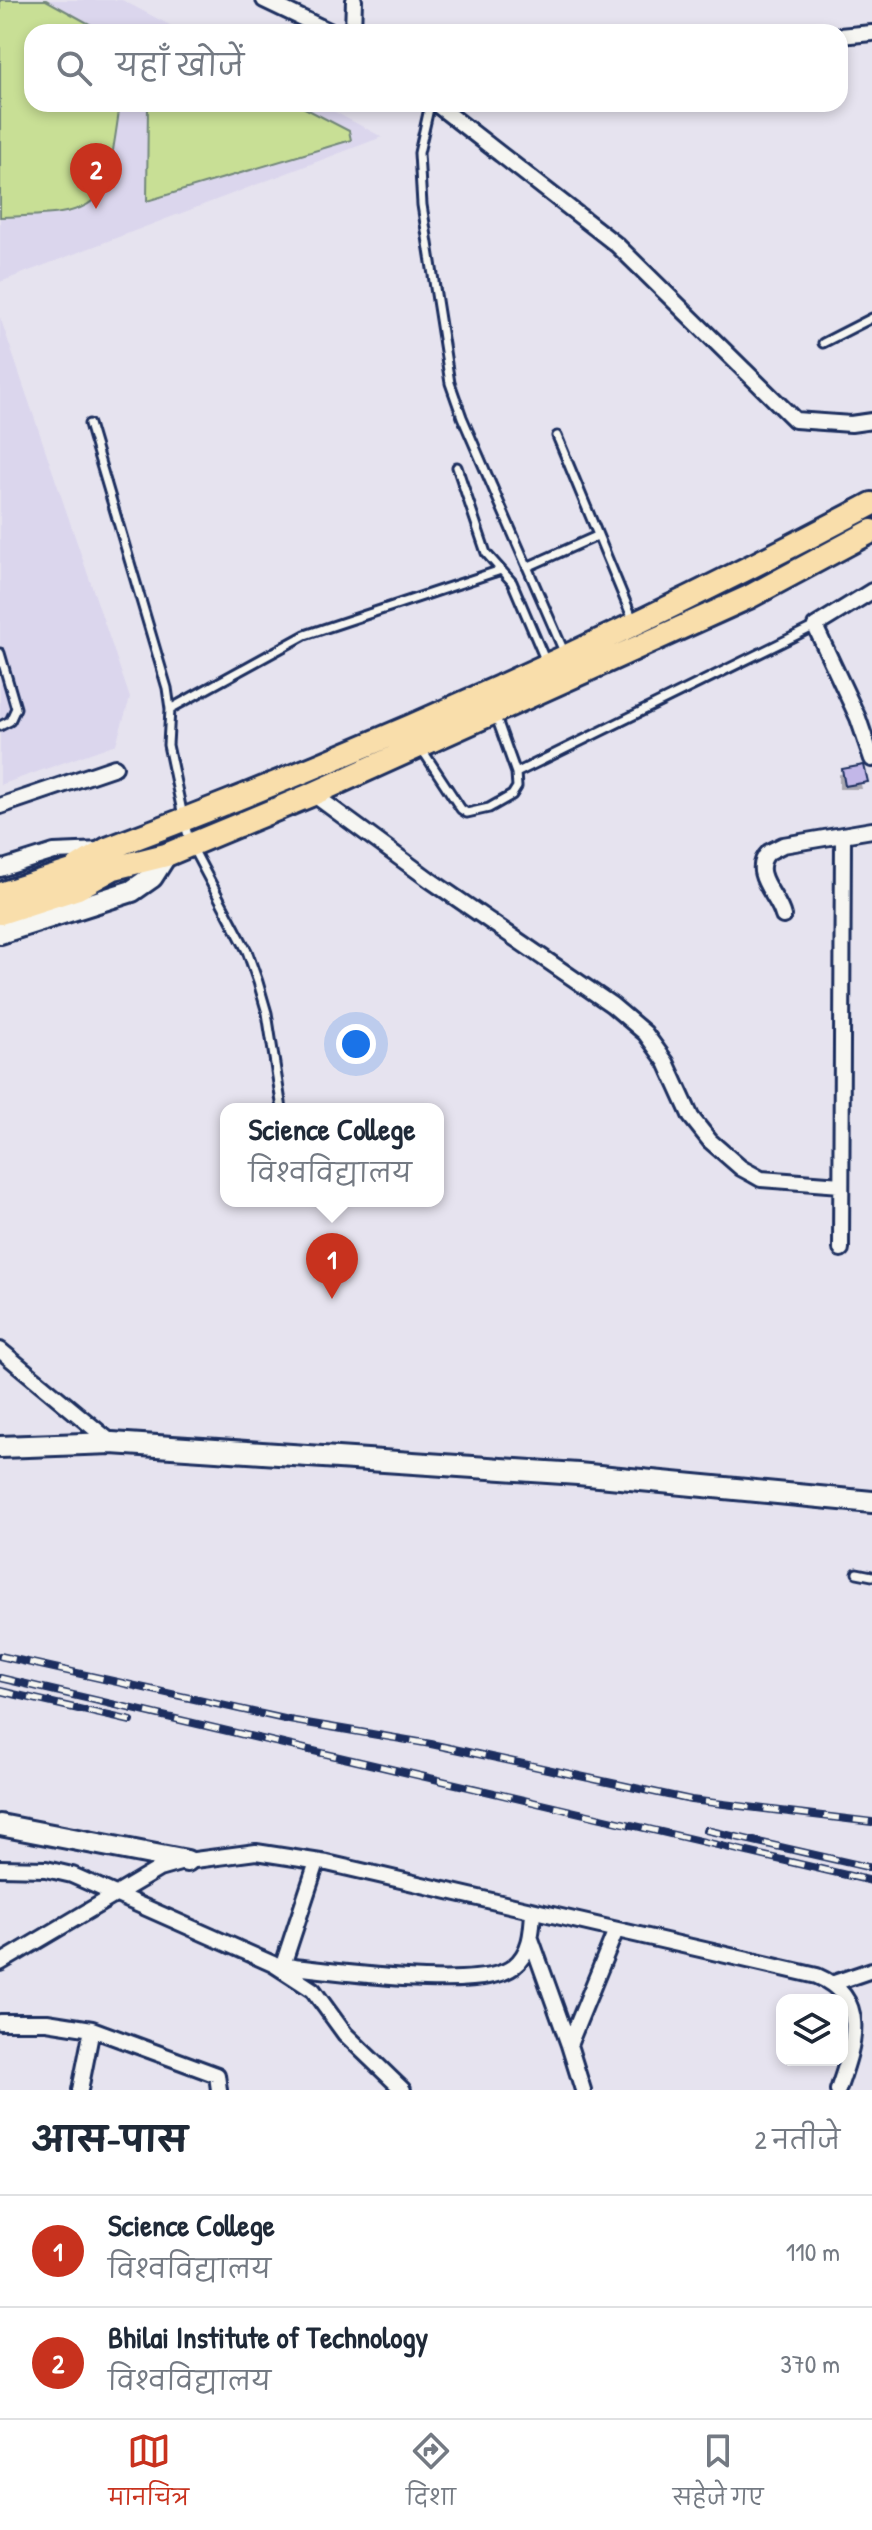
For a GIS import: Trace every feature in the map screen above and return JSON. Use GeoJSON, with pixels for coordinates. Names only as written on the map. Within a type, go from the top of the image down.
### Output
{"type":"FeatureCollection","features":[{"type":"Feature","properties":{"kind":"main road"},"geometry":{"type":"LineString","coordinates":[[0,913],[75,880],[107,849],[184,821],[410,727],[724,582],[872,504]]}},
{"type":"Feature","properties":{"kind":"main road"},"geometry":{"type":"LineString","coordinates":[[0,894],[75,880],[166,855],[190,843],[223,833],[749,597],[872,531]]}},
{"type":"Feature","properties":{"kind":"street"},"geometry":{"type":"LineString","coordinates":[[264,0],[314,24]]}},
{"type":"Feature","properties":{"kind":"street"},"geometry":{"type":"LineString","coordinates":[[353,24],[354,0]]}},
{"type":"Feature","properties":{"kind":"street"},"geometry":{"type":"LineString","coordinates":[[848,35],[872,33]]}},
{"type":"Feature","properties":{"kind":"street"},"geometry":{"type":"LineString","coordinates":[[429,113],[617,245],[795,420],[851,424],[872,421]]}},
{"type":"Feature","properties":{"kind":"street"},"geometry":{"type":"LineString","coordinates":[[872,591],[815,626],[858,718],[872,759]]}},
{"type":"Feature","properties":{"kind":"street"},"geometry":{"type":"LineString","coordinates":[[0,806],[115,767]]}},
{"type":"Feature","properties":{"kind":"street"},"geometry":{"type":"LineString","coordinates":[[313,794],[430,880],[612,1005],[645,1033],[666,1062],[691,1117],[710,1141],[741,1168],[761,1179],[841,1185]]}},
{"type":"Feature","properties":{"kind":"street"},"geometry":{"type":"LineString","coordinates":[[783,916],[781,907],[765,885],[764,857],[783,845],[872,830]]}},
{"type":"Feature","properties":{"kind":"street"},"geometry":{"type":"LineString","coordinates":[[841,1249],[843,836]]}},
{"type":"Feature","properties":{"kind":"street"},"geometry":{"type":"LineString","coordinates":[[0,869],[54,852],[107,849]]}},
{"type":"Feature","properties":{"kind":"street"},"geometry":{"type":"LineString","coordinates":[[0,933],[132,891],[152,877],[166,855]]}},
{"type":"Feature","properties":{"kind":"street"},"geometry":{"type":"LineString","coordinates":[[0,1350],[112,1443]]}},
{"type":"Feature","properties":{"kind":"street"},"geometry":{"type":"LineString","coordinates":[[0,1447],[112,1443],[578,1474],[872,1502]]}},
{"type":"Feature","properties":{"kind":"street"},"geometry":{"type":"LineString","coordinates":[[0,1825],[187,1861]]}},
{"type":"Feature","properties":{"kind":"street"},"geometry":{"type":"LineString","coordinates":[[0,1963],[159,1869],[187,1861],[256,1852],[317,1862],[817,1976],[834,1983],[852,2015],[856,2039],[838,2090]]}},
{"type":"Feature","properties":{"kind":"street"},"geometry":{"type":"LineString","coordinates":[[278,1965],[317,1862]]}},
{"type":"Feature","properties":{"kind":"street"},"geometry":{"type":"LineString","coordinates":[[0,1868],[59,1872],[278,1965],[313,1990],[345,2034],[403,2090]]}},
{"type":"Feature","properties":{"kind":"street"},"geometry":{"type":"LineString","coordinates":[[533,1911],[531,1939],[583,2090]]}},
{"type":"Feature","properties":{"kind":"street"},"geometry":{"type":"LineString","coordinates":[[569,2045],[616,1930]]}},
{"type":"Feature","properties":{"kind":"street"},"geometry":{"type":"LineString","coordinates":[[278,1965],[468,1980],[511,1969],[531,1939]]}},
{"type":"Feature","properties":{"kind":"street"},"geometry":{"type":"LineString","coordinates":[[834,1983],[872,1970]]}},
{"type":"Feature","properties":{"kind":"street"},"geometry":{"type":"LineString","coordinates":[[0,2022],[47,2022],[92,2029],[217,2075],[219,2090]]}},
{"type":"Feature","properties":{"kind":"street"},"geometry":{"type":"LineString","coordinates":[[80,2090],[92,2029]]}},
{"type":"Feature","properties":{"kind":"lane"},"geometry":{"type":"LineString","coordinates":[[429,113],[419,153],[422,205],[450,383],[527,567],[557,660]]}},
{"type":"Feature","properties":{"kind":"lane"},"geometry":{"type":"LineString","coordinates":[[823,343],[872,318]]}},
{"type":"Feature","properties":{"kind":"lane"},"geometry":{"type":"LineString","coordinates":[[89,424],[170,709],[168,745],[190,843],[247,951],[258,982],[267,1013],[281,1103]]}},
{"type":"Feature","properties":{"kind":"lane"},"geometry":{"type":"LineString","coordinates":[[557,436],[634,622]]}},
{"type":"Feature","properties":{"kind":"lane"},"geometry":{"type":"LineString","coordinates":[[457,467],[486,553],[512,582],[557,660]]}},
{"type":"Feature","properties":{"kind":"lane"},"geometry":{"type":"LineString","coordinates":[[527,567],[597,536]]}},
{"type":"Feature","properties":{"kind":"lane"},"geometry":{"type":"LineString","coordinates":[[170,709],[305,635],[501,570]]}},
{"type":"Feature","properties":{"kind":"lane"},"geometry":{"type":"LineString","coordinates":[[516,773],[815,626]]}},
{"type":"Feature","properties":{"kind":"lane"},"geometry":{"type":"LineString","coordinates":[[0,653],[16,708],[10,721],[0,726]]}},
{"type":"Feature","properties":{"kind":"lane"},"geometry":{"type":"LineString","coordinates":[[419,746],[467,813],[489,808],[512,795],[517,787],[516,773],[495,712]]}},
{"type":"Feature","properties":{"kind":"lane"},"geometry":{"type":"LineString","coordinates":[[857,1573],[872,1576]]}},
{"type":"Feature","properties":{"kind":"shaded area"},"geometry":{"type":"Polygon","coordinates":[[[0,0],[122,0],[168,24],[24,24],[24,112],[335,112],[382,137],[0,282],[0,0]]]}},
{"type":"Feature","properties":{"kind":"shaded area"},"geometry":{"type":"Polygon","coordinates":[[[0,317],[130,698],[116,744],[0,785],[0,317]]]}},
{"type":"Feature","properties":{"kind":"green space"},"geometry":{"type":"Polygon","coordinates":[[[0,0],[46,0],[90,24],[24,24],[24,112],[119,112],[110,165],[104,185],[95,198],[82,207],[63,213],[0,217],[0,0]]]}},
{"type":"Feature","properties":{"kind":"green space"},"geometry":{"type":"Polygon","coordinates":[[[148,112],[312,112],[349,131],[351,140],[147,201],[148,112]]]}},
{"type":"Feature","properties":{"kind":"building"},"geometry":{"type":"Polygon","coordinates":[[[864,765],[868,782],[845,786],[842,769],[864,765]]]}},
{"type":"Feature","properties":{"kind":"railway"},"geometry":{"type":"LineString","coordinates":[[0,1656],[289,1720],[431,1744],[691,1800],[872,1822]]}},
{"type":"Feature","properties":{"kind":"railway"},"geometry":{"type":"LineString","coordinates":[[0,1678],[872,1881]]}},
{"type":"Feature","properties":{"kind":"railway"},"geometry":{"type":"LineString","coordinates":[[0,1691],[131,1721]]}},
{"type":"Feature","properties":{"kind":"railway"},"geometry":{"type":"LineString","coordinates":[[706,1830],[872,1868]]}},
{"type":"Feature","properties":{"kind":"place","name":"Bhilai Institute of Technology"},"geometry":{"type":"Point","coordinates":[96,209]}},
{"type":"Feature","properties":{"kind":"place","name":"Science College"},"geometry":{"type":"Point","coordinates":[332,1299]}}]}
